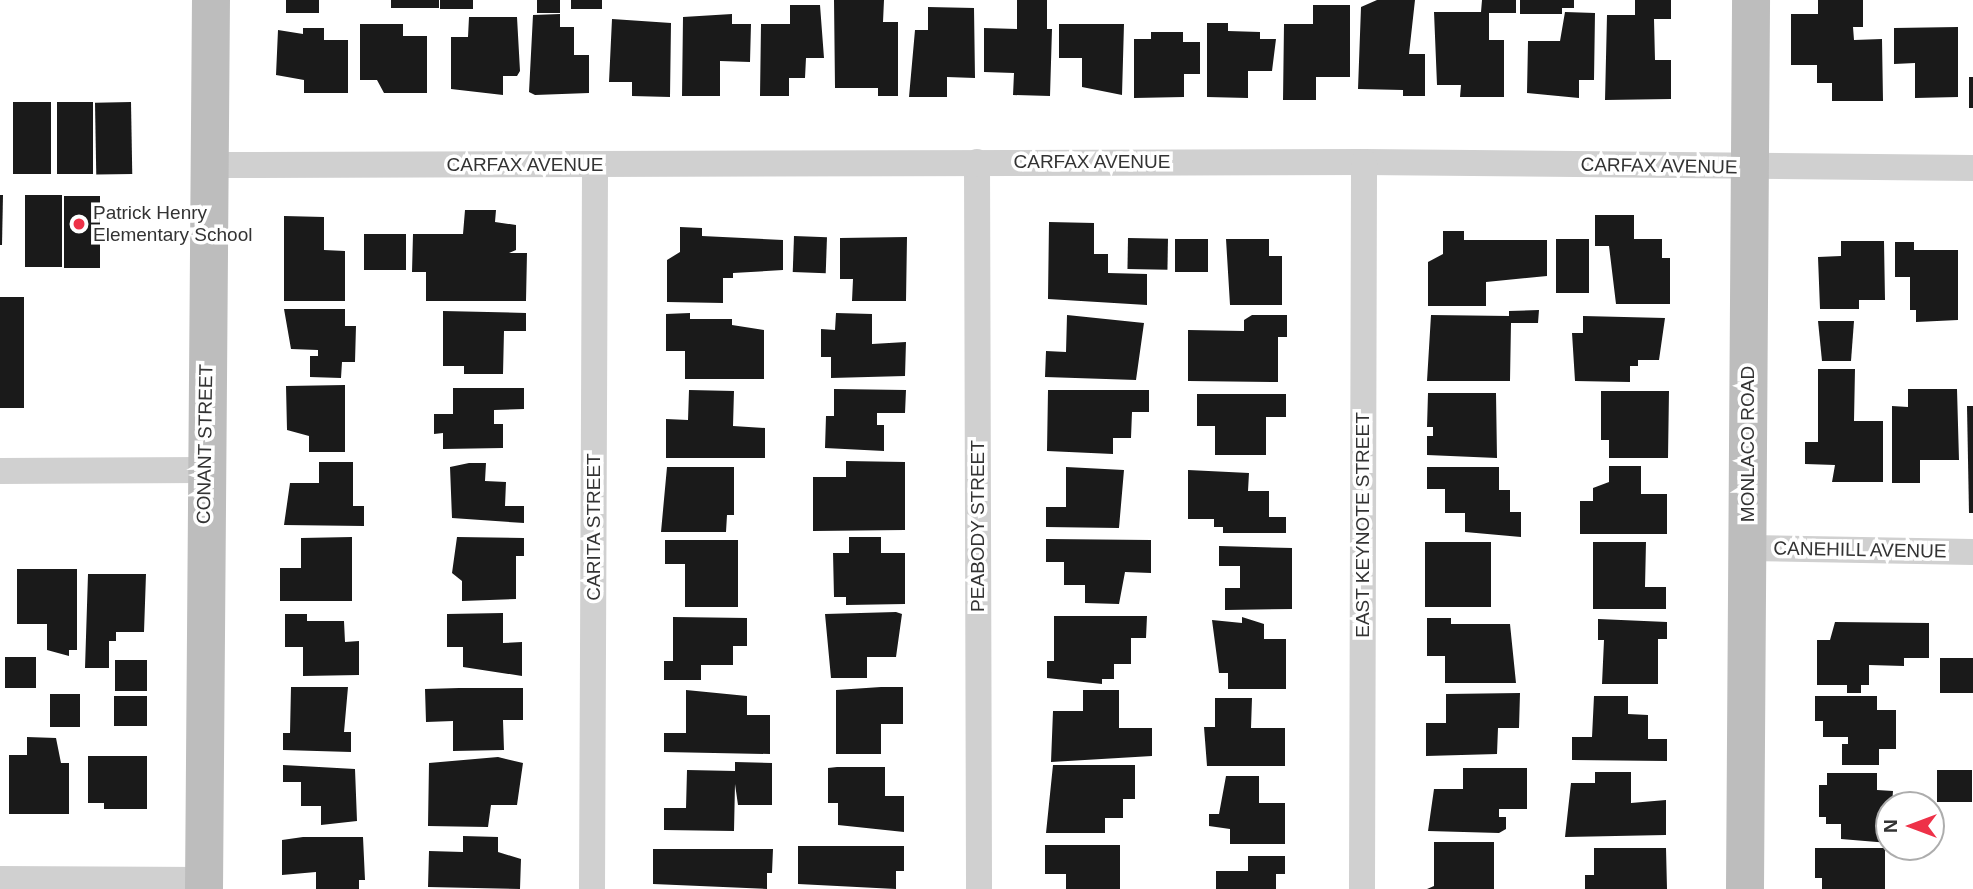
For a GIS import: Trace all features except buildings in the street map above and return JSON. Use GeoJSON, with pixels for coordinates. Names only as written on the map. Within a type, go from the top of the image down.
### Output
{"type":"FeatureCollection","features":[{"type":"Feature","properties":{"kind":"street","name":"CONANT STREET"},"geometry":{"type":"LineString","coordinates":[[204,884],[204,470],[211,165],[211,0]]}},
{"type":"Feature","properties":{"kind":"street","name":"MONLACO ROAD"},"geometry":{"type":"LineString","coordinates":[[1745,889],[1751,0]]}},
{"type":"Feature","properties":{"kind":"street","name":"PEABODY STREET"},"geometry":{"type":"LineString","coordinates":[[977,162],[979,889]]}},
{"type":"Feature","properties":{"kind":"street","name":"CARFAX AVENUE"},"geometry":{"type":"LineString","coordinates":[[211,165],[1364,162],[1973,168]]}},
{"type":"Feature","properties":{"kind":"street","name":"EAST KEYNOTE STREET"},"geometry":{"type":"LineString","coordinates":[[1362,889],[1364,162]]}},
{"type":"Feature","properties":{"kind":"street","name":"CARITA STREET"},"geometry":{"type":"LineString","coordinates":[[592,889],[595,165]]}},
{"type":"Feature","properties":{"kind":"street"},"geometry":{"type":"LineString","coordinates":[[0,471],[204,470]]}},
{"type":"Feature","properties":{"kind":"street","name":"CANEHILL AVENUE"},"geometry":{"type":"LineString","coordinates":[[1747,548],[1973,552]]}},
{"type":"Feature","properties":{"kind":"street"},"geometry":{"type":"LineString","coordinates":[[0,879],[204,884]]}},
{"type":"Feature","properties":{"kind":"place","name":"Patrick Henry Elementary School"},"geometry":{"type":"Point","coordinates":[79,224]}}]}
